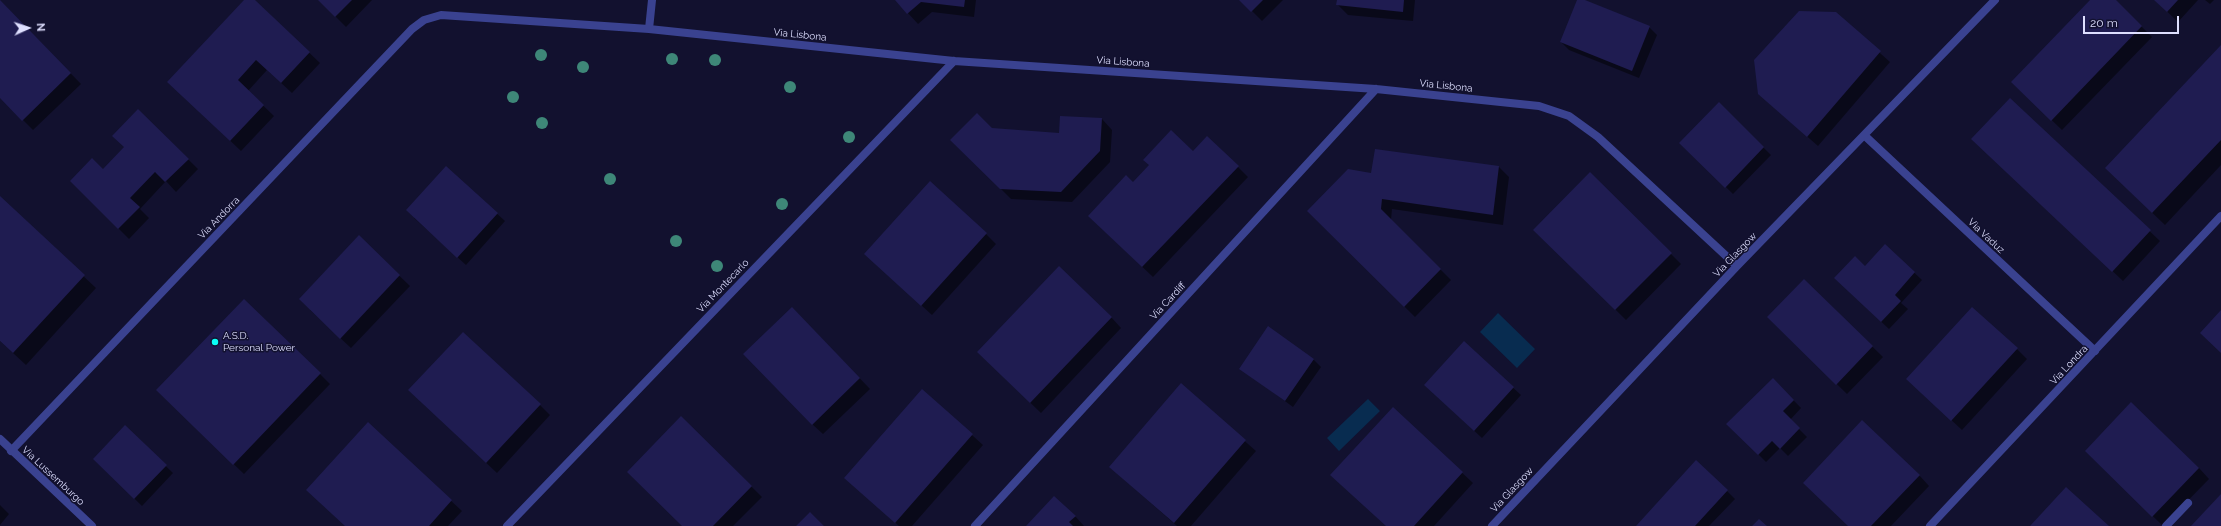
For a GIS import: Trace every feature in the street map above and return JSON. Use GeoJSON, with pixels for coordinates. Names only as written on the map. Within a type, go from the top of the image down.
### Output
{"type":"FeatureCollection","features":[{"type":"Feature","properties":{"kind":"street"},"geometry":{"type":"LineString","coordinates":[[649,30],[652,0]]}},
{"type":"Feature","properties":{"kind":"street","name":"Via Glasgow"},"geometry":{"type":"LineString","coordinates":[[1492,526],[1737,266],[1995,0]]}},
{"type":"Feature","properties":{"kind":"street","name":"Via Lisbona"},"geometry":{"type":"LineString","coordinates":[[449,15],[649,30],[954,61],[1376,89],[1532,105],[1569,116],[1598,137],[1737,266]]}},
{"type":"Feature","properties":{"kind":"street","name":"Via Andorra"},"geometry":{"type":"LineString","coordinates":[[11,450],[412,30],[429,18],[449,15]]}},
{"type":"Feature","properties":{"kind":"street","name":"Via Montecarlo"},"geometry":{"type":"LineString","coordinates":[[507,526],[954,61]]}},
{"type":"Feature","properties":{"kind":"street","name":"Via Cardiff"},"geometry":{"type":"LineString","coordinates":[[975,526],[1376,89]]}},
{"type":"Feature","properties":{"kind":"street","name":"Via Vaduz"},"geometry":{"type":"LineString","coordinates":[[1864,135],[2095,351]]}},
{"type":"Feature","properties":{"kind":"street","name":"Via Londra"},"geometry":{"type":"LineString","coordinates":[[1930,526],[2221,216]]}},
{"type":"Feature","properties":{"kind":"street","name":"Via Lussemburgo"},"geometry":{"type":"LineString","coordinates":[[0,439],[92,526]]}},
{"type":"Feature","properties":{"kind":"street"},"geometry":{"type":"LineString","coordinates":[[2166,526],[2188,503]]}},
{"type":"Feature","properties":{"kind":"water"},"geometry":{"type":"Polygon","coordinates":[[[1498,313],[1535,349],[1517,368],[1480,332],[1498,313]]]}},
{"type":"Feature","properties":{"kind":"water"},"geometry":{"type":"Polygon","coordinates":[[[1368,399],[1380,411],[1339,451],[1327,438],[1368,399]]]}},
{"type":"Feature","properties":{"kind":"building"},"geometry":{"type":"Polygon","coordinates":[[[0,0],[71,73],[22,121],[0,98],[0,0]]]}},
{"type":"Feature","properties":{"kind":"building"},"geometry":{"type":"Polygon","coordinates":[[[244,0],[255,0],[310,52],[281,83],[256,60],[238,80],[264,105],[230,141],[167,82],[244,0]]]}},
{"type":"Feature","properties":{"kind":"building"},"geometry":{"type":"Polygon","coordinates":[[[318,0],[352,0],[335,17],[318,0]]]}},
{"type":"Feature","properties":{"kind":"building"},"geometry":{"type":"Polygon","coordinates":[[[895,0],[965,0],[964,7],[921,2],[907,14],[895,0]]]}},
{"type":"Feature","properties":{"kind":"building"},"geometry":{"type":"Polygon","coordinates":[[[1239,0],[1263,0],[1251,12],[1239,0]]]}},
{"type":"Feature","properties":{"kind":"building"},"geometry":{"type":"Polygon","coordinates":[[[1337,0],[1404,0],[1403,12],[1336,5],[1337,0]]]}},
{"type":"Feature","properties":{"kind":"building"},"geometry":{"type":"Polygon","coordinates":[[[1577,0],[1585,0],[1650,26],[1632,71],[1560,42],[1577,0]]]}},
{"type":"Feature","properties":{"kind":"building"},"geometry":{"type":"Polygon","coordinates":[[[2090,0],[2116,0],[2142,26],[2051,121],[2011,82],[2090,0]]]}},
{"type":"Feature","properties":{"kind":"building"},"geometry":{"type":"Polygon","coordinates":[[[2154,0],[2178,0],[2167,12],[2154,0]]]}},
{"type":"Feature","properties":{"kind":"building"},"geometry":{"type":"Polygon","coordinates":[[[1799,11],[1836,12],[1881,51],[1807,137],[1758,94],[1754,60],[1799,11]]]}},
{"type":"Feature","properties":{"kind":"building"},"geometry":{"type":"Polygon","coordinates":[[[2221,45],[2221,140],[2152,213],[2105,168],[2221,45]]]}},
{"type":"Feature","properties":{"kind":"building"},"geometry":{"type":"Polygon","coordinates":[[[2010,98],[2151,230],[2112,272],[1971,139],[2010,98]]]}},
{"type":"Feature","properties":{"kind":"building"},"geometry":{"type":"Polygon","coordinates":[[[1719,102],[1764,147],[1725,188],[1679,143],[1719,102]]]}},
{"type":"Feature","properties":{"kind":"building"},"geometry":{"type":"Polygon","coordinates":[[[138,109],[189,159],[165,182],[155,172],[130,198],[140,207],[118,229],[70,181],[92,158],[103,169],[124,147],[112,136],[138,109]]]}},
{"type":"Feature","properties":{"kind":"building"},"geometry":{"type":"Polygon","coordinates":[[[977,113],[992,128],[1059,133],[1060,116],[1102,118],[1100,151],[1061,192],[1000,189],[950,140],[977,113]]]}},
{"type":"Feature","properties":{"kind":"building"},"geometry":{"type":"Polygon","coordinates":[[[1171,130],[1193,151],[1207,136],[1239,166],[1142,267],[1088,216],[1126,175],[1133,182],[1149,165],[1143,160],[1171,130]]]}},
{"type":"Feature","properties":{"kind":"building"},"geometry":{"type":"Polygon","coordinates":[[[1375,149],[1499,166],[1493,215],[1382,199],[1381,209],[1441,269],[1404,307],[1307,211],[1348,169],[1371,173],[1375,149]]]}},
{"type":"Feature","properties":{"kind":"building"},"geometry":{"type":"Polygon","coordinates":[[[446,166],[498,213],[457,258],[406,210],[446,166]]]}},
{"type":"Feature","properties":{"kind":"building"},"geometry":{"type":"Polygon","coordinates":[[[1590,172],[1672,253],[1615,310],[1533,230],[1590,172]]]}},
{"type":"Feature","properties":{"kind":"building"},"geometry":{"type":"Polygon","coordinates":[[[930,181],[987,233],[921,306],[864,254],[930,181]]]}},
{"type":"Feature","properties":{"kind":"building"},"geometry":{"type":"Polygon","coordinates":[[[0,196],[85,275],[13,353],[0,341],[0,196]]]}},
{"type":"Feature","properties":{"kind":"building"},"geometry":{"type":"Polygon","coordinates":[[[359,235],[400,275],[340,339],[299,299],[359,235]]]}},
{"type":"Feature","properties":{"kind":"building"},"geometry":{"type":"Polygon","coordinates":[[[1885,244],[1915,272],[1895,295],[1901,301],[1881,322],[1834,278],[1855,256],[1865,266],[1885,244]]]}},
{"type":"Feature","properties":{"kind":"building"},"geometry":{"type":"Polygon","coordinates":[[[1059,266],[1112,317],[1030,403],[977,352],[1059,266]]]}},
{"type":"Feature","properties":{"kind":"building"},"geometry":{"type":"Polygon","coordinates":[[[1804,279],[1873,346],[1836,385],[1767,317],[1804,279]]]}},
{"type":"Feature","properties":{"kind":"building"},"geometry":{"type":"Polygon","coordinates":[[[244,299],[321,373],[233,465],[156,390],[244,299]]]}},
{"type":"Feature","properties":{"kind":"building"},"geometry":{"type":"Polygon","coordinates":[[[792,307],[860,378],[812,425],[743,354],[792,307]]]}},
{"type":"Feature","properties":{"kind":"building"},"geometry":{"type":"Polygon","coordinates":[[[1972,307],[2018,348],[1951,421],[1906,379],[1972,307]]]}},
{"type":"Feature","properties":{"kind":"building"},"geometry":{"type":"Polygon","coordinates":[[[2221,310],[2221,353],[2200,333],[2221,310]]]}},
{"type":"Feature","properties":{"kind":"building"},"geometry":{"type":"Polygon","coordinates":[[[1268,326],[1314,359],[1285,401],[1239,369],[1268,326]]]}},
{"type":"Feature","properties":{"kind":"building"},"geometry":{"type":"Polygon","coordinates":[[[463,332],[541,404],[486,463],[408,390],[463,332]]]}},
{"type":"Feature","properties":{"kind":"building"},"geometry":{"type":"Polygon","coordinates":[[[1464,341],[1514,387],[1474,431],[1424,385],[1464,341]]]}},
{"type":"Feature","properties":{"kind":"building"},"geometry":{"type":"Polygon","coordinates":[[[1773,378],[1794,400],[1783,411],[1800,428],[1780,449],[1772,441],[1758,455],[1726,424],[1773,378]]]}},
{"type":"Feature","properties":{"kind":"building"},"geometry":{"type":"Polygon","coordinates":[[[1181,383],[1246,440],[1174,523],[1109,467],[1181,383]]]}},
{"type":"Feature","properties":{"kind":"building"},"geometry":{"type":"Polygon","coordinates":[[[922,389],[973,434],[895,523],[844,478],[922,389]]]}},
{"type":"Feature","properties":{"kind":"building"},"geometry":{"type":"Polygon","coordinates":[[[2131,402],[2199,468],[2152,517],[2085,451],[2131,402]]]}},
{"type":"Feature","properties":{"kind":"building"},"geometry":{"type":"Polygon","coordinates":[[[1393,407],[1463,472],[1414,526],[1386,526],[1330,475],[1393,407]]]}},
{"type":"Feature","properties":{"kind":"building"},"geometry":{"type":"Polygon","coordinates":[[[681,416],[752,486],[713,526],[682,526],[627,472],[681,416]]]}},
{"type":"Feature","properties":{"kind":"building"},"geometry":{"type":"Polygon","coordinates":[[[1862,420],[1920,475],[1871,526],[1848,526],[1803,483],[1862,420]]]}},
{"type":"Feature","properties":{"kind":"building"},"geometry":{"type":"Polygon","coordinates":[[[368,422],[452,500],[429,526],[345,526],[306,490],[368,422]]]}},
{"type":"Feature","properties":{"kind":"building"},"geometry":{"type":"Polygon","coordinates":[[[125,425],[167,465],[134,499],[93,459],[125,425]]]}},
{"type":"Feature","properties":{"kind":"building"},"geometry":{"type":"Polygon","coordinates":[[[1696,460],[1728,490],[1695,526],[1636,526],[1696,460]]]}},
{"type":"Feature","properties":{"kind":"building"},"geometry":{"type":"Polygon","coordinates":[[[2066,487],[2109,526],[2030,526],[2066,487]]]}},
{"type":"Feature","properties":{"kind":"building"},"geometry":{"type":"Polygon","coordinates":[[[2221,494],[2221,526],[2191,526],[2221,494]]]}},
{"type":"Feature","properties":{"kind":"building"},"geometry":{"type":"Polygon","coordinates":[[[1054,496],[1076,516],[1069,522],[1073,526],[1026,526],[1054,496]]]}},
{"type":"Feature","properties":{"kind":"building"},"geometry":{"type":"Polygon","coordinates":[[[810,512],[824,526],[796,526],[810,512]]]}},
{"type":"Feature","properties":{"kind":"building"},"geometry":{"type":"Polygon","coordinates":[[[1759,519],[1767,526],[1752,526],[1759,519]]]}},
{"type":"Feature","properties":{"kind":"place","name":"A.S.D. Personal Power"},"geometry":{"type":"Point","coordinates":[215,342]}}]}
